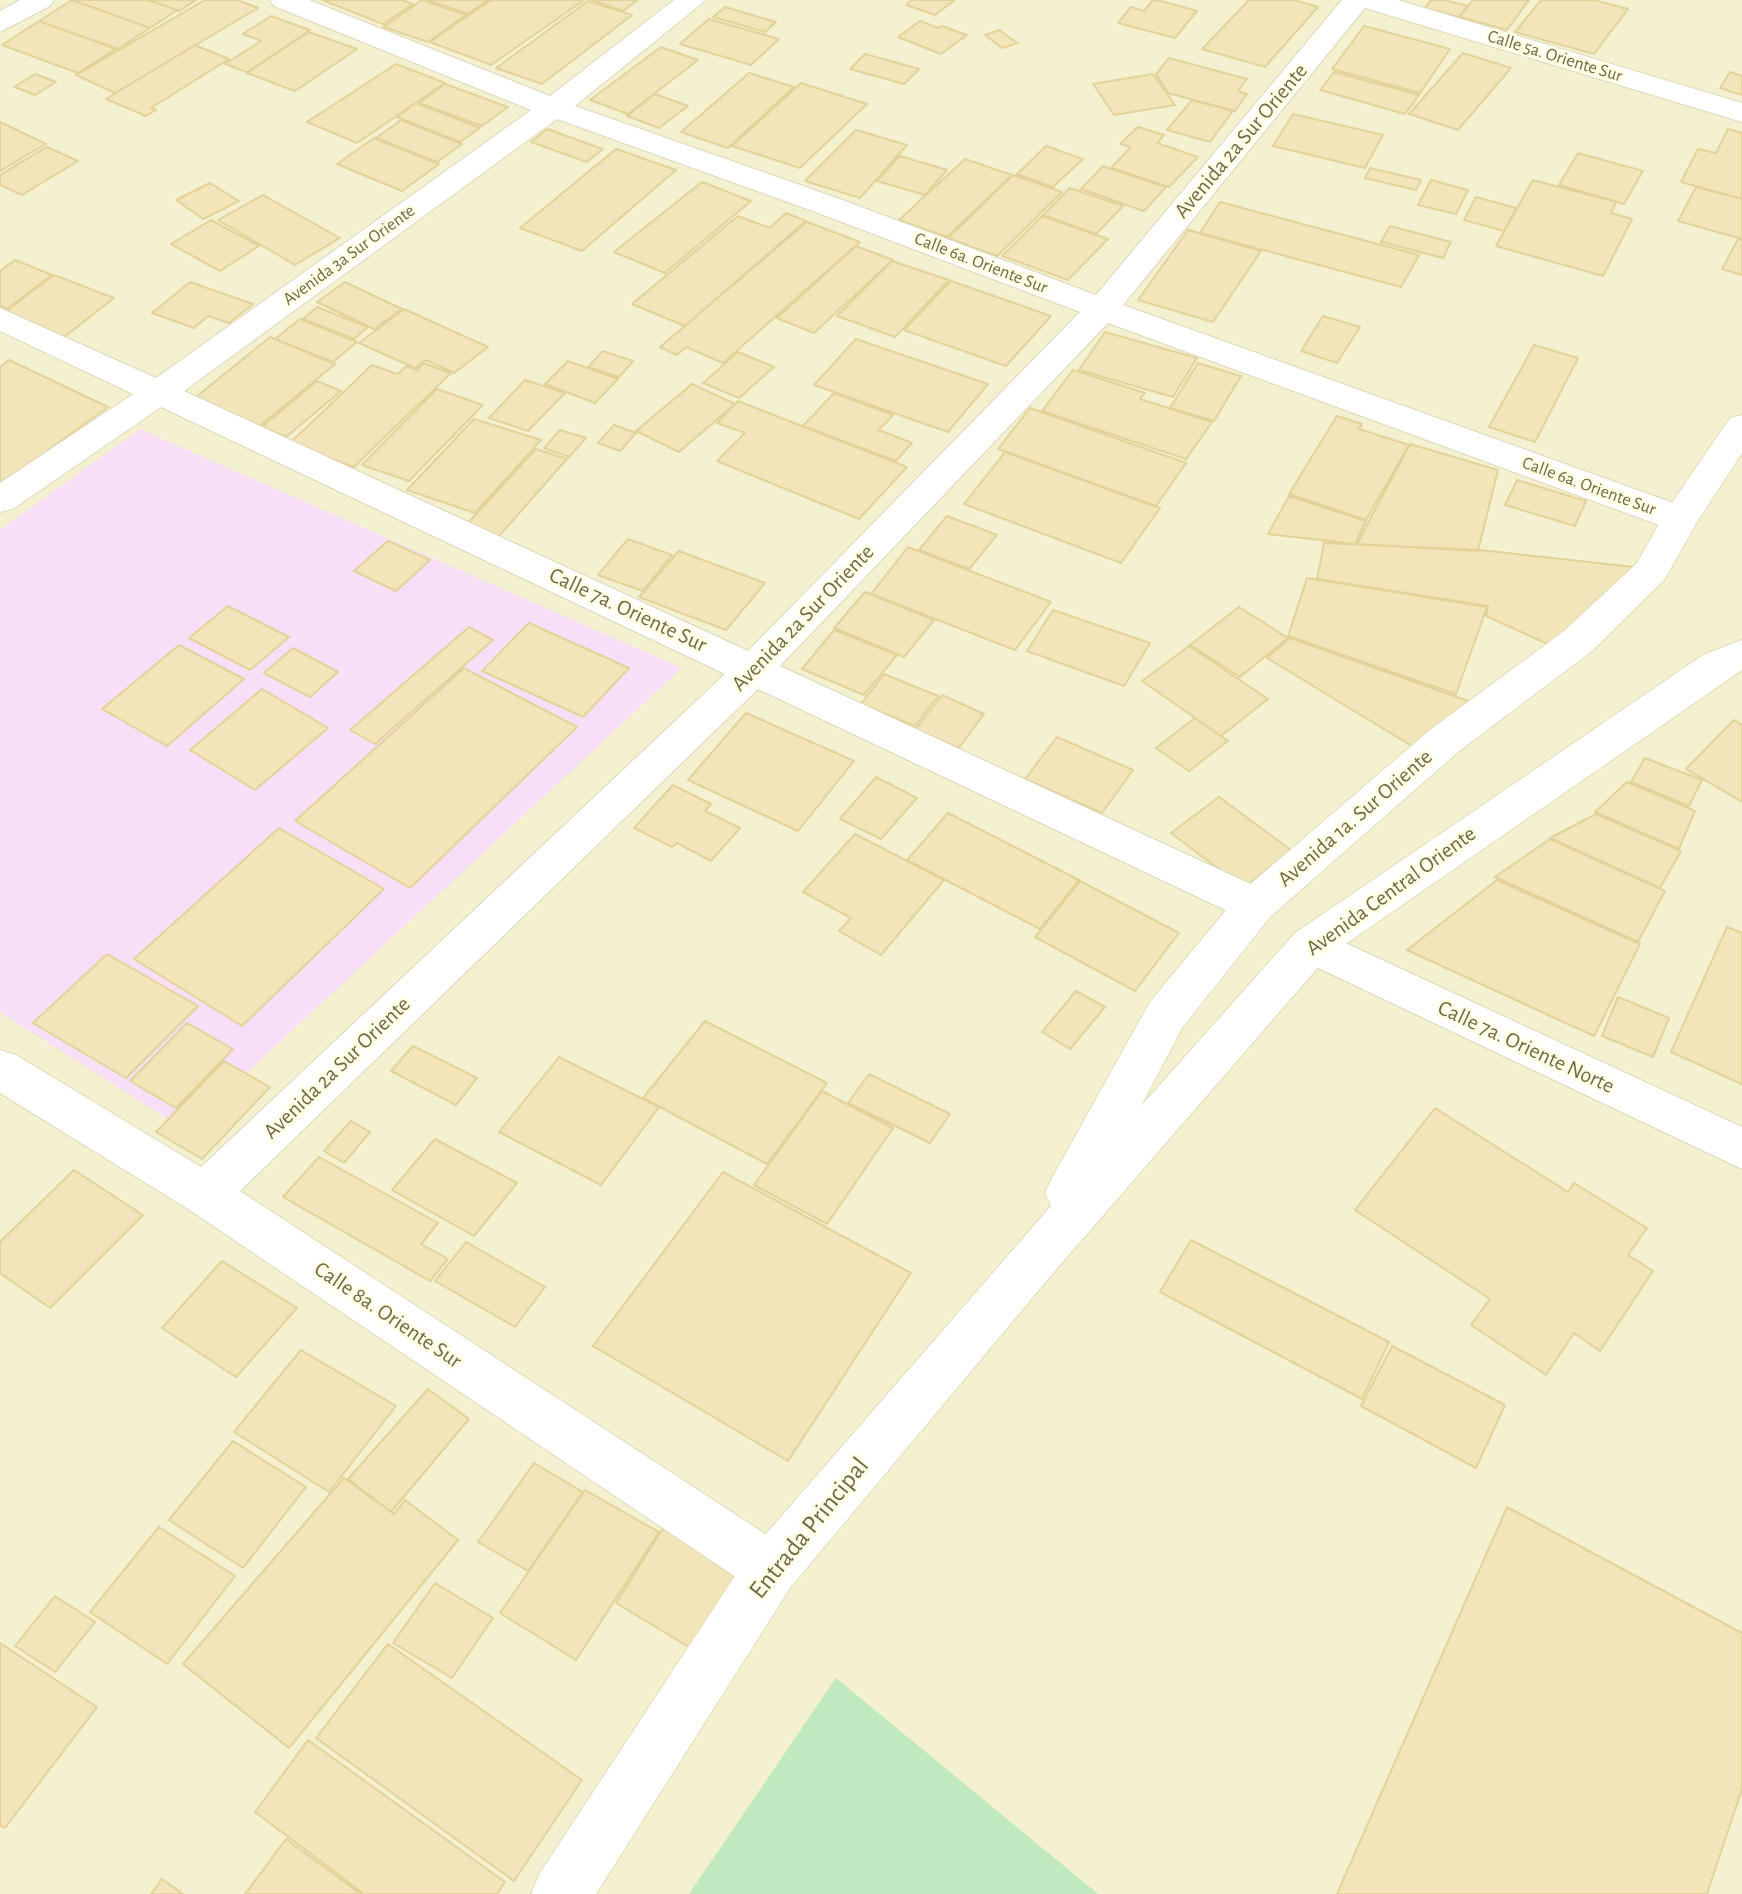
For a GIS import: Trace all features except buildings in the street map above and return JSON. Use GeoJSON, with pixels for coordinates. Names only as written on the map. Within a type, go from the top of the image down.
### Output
{"type":"FeatureCollection","features":[{"type":"Feature","properties":{"kind":"street"},"geometry":{"type":"LineString","coordinates":[[0,23],[40,0]]}},
{"type":"Feature","properties":{"kind":"street","name":"Calle 6a. Oriente Sur"},"geometry":{"type":"LineString","coordinates":[[284,0],[553,108],[829,206],[1102,309],[1680,519]]}},
{"type":"Feature","properties":{"kind":"street","name":"Avenida 3a Sur Oriente"},"geometry":{"type":"LineString","coordinates":[[0,500],[161,391],[553,108],[692,0]]}},
{"type":"Feature","properties":{"kind":"street","name":"Avenida 2a Sur Oriente"},"geometry":{"type":"LineString","coordinates":[[205,1194],[754,669],[1102,309],[1357,0]]}},
{"type":"Feature","properties":{"kind":"street","name":"Calle 5a. Oriente Sur"},"geometry":{"type":"LineString","coordinates":[[1368,0],[1742,113]]}},
{"type":"Feature","properties":{"kind":"street","name":"Calle 7a. Oriente Sur"},"geometry":{"type":"LineString","coordinates":[[0,318],[1255,905]]}},
{"type":"Feature","properties":{"kind":"street","name":"Avenida 1a. Sur Oriente"},"geometry":{"type":"LineString","coordinates":[[1031,1263],[1166,1015],[1255,905],[1444,741],[1578,641],[1651,571],[1680,519],[1742,426]]}},
{"type":"Feature","properties":{"kind":"street","name":"Avenida Central Oriente"},"geometry":{"type":"LineString","coordinates":[[1031,1263],[1311,945],[1717,665],[1742,654]]}},
{"type":"Feature","properties":{"kind":"street","name":"Calle 7a. Oriente Norte"},"geometry":{"type":"LineString","coordinates":[[1311,945],[1742,1149]]}},
{"type":"Feature","properties":{"kind":"street","name":"Calle 8a. Oriente Sur"},"geometry":{"type":"LineString","coordinates":[[0,1069],[205,1194],[771,1569]]}},
{"type":"Feature","properties":{"kind":"street","name":"Entrada Principal"},"geometry":{"type":"LineString","coordinates":[[561,1894],[771,1569],[1031,1263]]}},
{"type":"Feature","properties":{"kind":"shaded area"},"geometry":{"type":"Polygon","coordinates":[[[0,0],[1742,0],[1742,1894],[0,1894],[0,0]]]}},
{"type":"Feature","properties":{"kind":"shaded area"},"geometry":{"type":"Polygon","coordinates":[[[140,429],[682,668],[185,1130],[0,1012],[0,530],[140,429]]]}},
{"type":"Feature","properties":{"kind":"green space"},"geometry":{"type":"Polygon","coordinates":[[[836,1678],[1098,1894],[689,1894],[836,1678]]]}}]}
